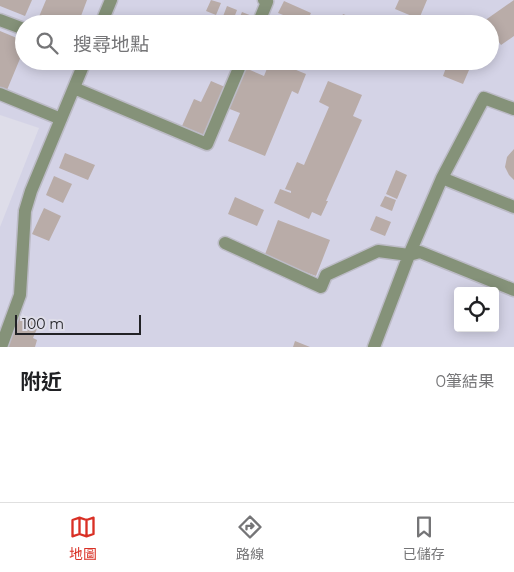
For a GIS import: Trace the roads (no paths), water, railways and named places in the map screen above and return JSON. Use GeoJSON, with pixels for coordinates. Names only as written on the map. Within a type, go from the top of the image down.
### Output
{"type":"FeatureCollection","features":[{"type":"Feature","properties":{"kind":"lane"},"geometry":{"type":"LineString","coordinates":[[105,15],[111,0]]}},
{"type":"Feature","properties":{"kind":"lane"},"geometry":{"type":"LineString","coordinates":[[262,15],[267,2],[264,0]]}},
{"type":"Feature","properties":{"kind":"lane"},"geometry":{"type":"LineString","coordinates":[[0,20],[15,26]]}},
{"type":"Feature","properties":{"kind":"lane"},"geometry":{"type":"LineString","coordinates":[[1,347],[20,295],[25,211],[81,70]]}},
{"type":"Feature","properties":{"kind":"lane"},"geometry":{"type":"LineString","coordinates":[[74,88],[207,144],[238,70]]}},
{"type":"Feature","properties":{"kind":"lane"},"geometry":{"type":"LineString","coordinates":[[0,94],[61,119]]}},
{"type":"Feature","properties":{"kind":"lane"},"geometry":{"type":"LineString","coordinates":[[374,347],[409,254],[442,178],[484,98],[514,109]]}},
{"type":"Feature","properties":{"kind":"lane"},"geometry":{"type":"LineString","coordinates":[[442,178],[514,207]]}},
{"type":"Feature","properties":{"kind":"lane"},"geometry":{"type":"LineString","coordinates":[[225,243],[321,287],[326,275],[378,251],[409,254],[420,252],[514,290]]}}]}
